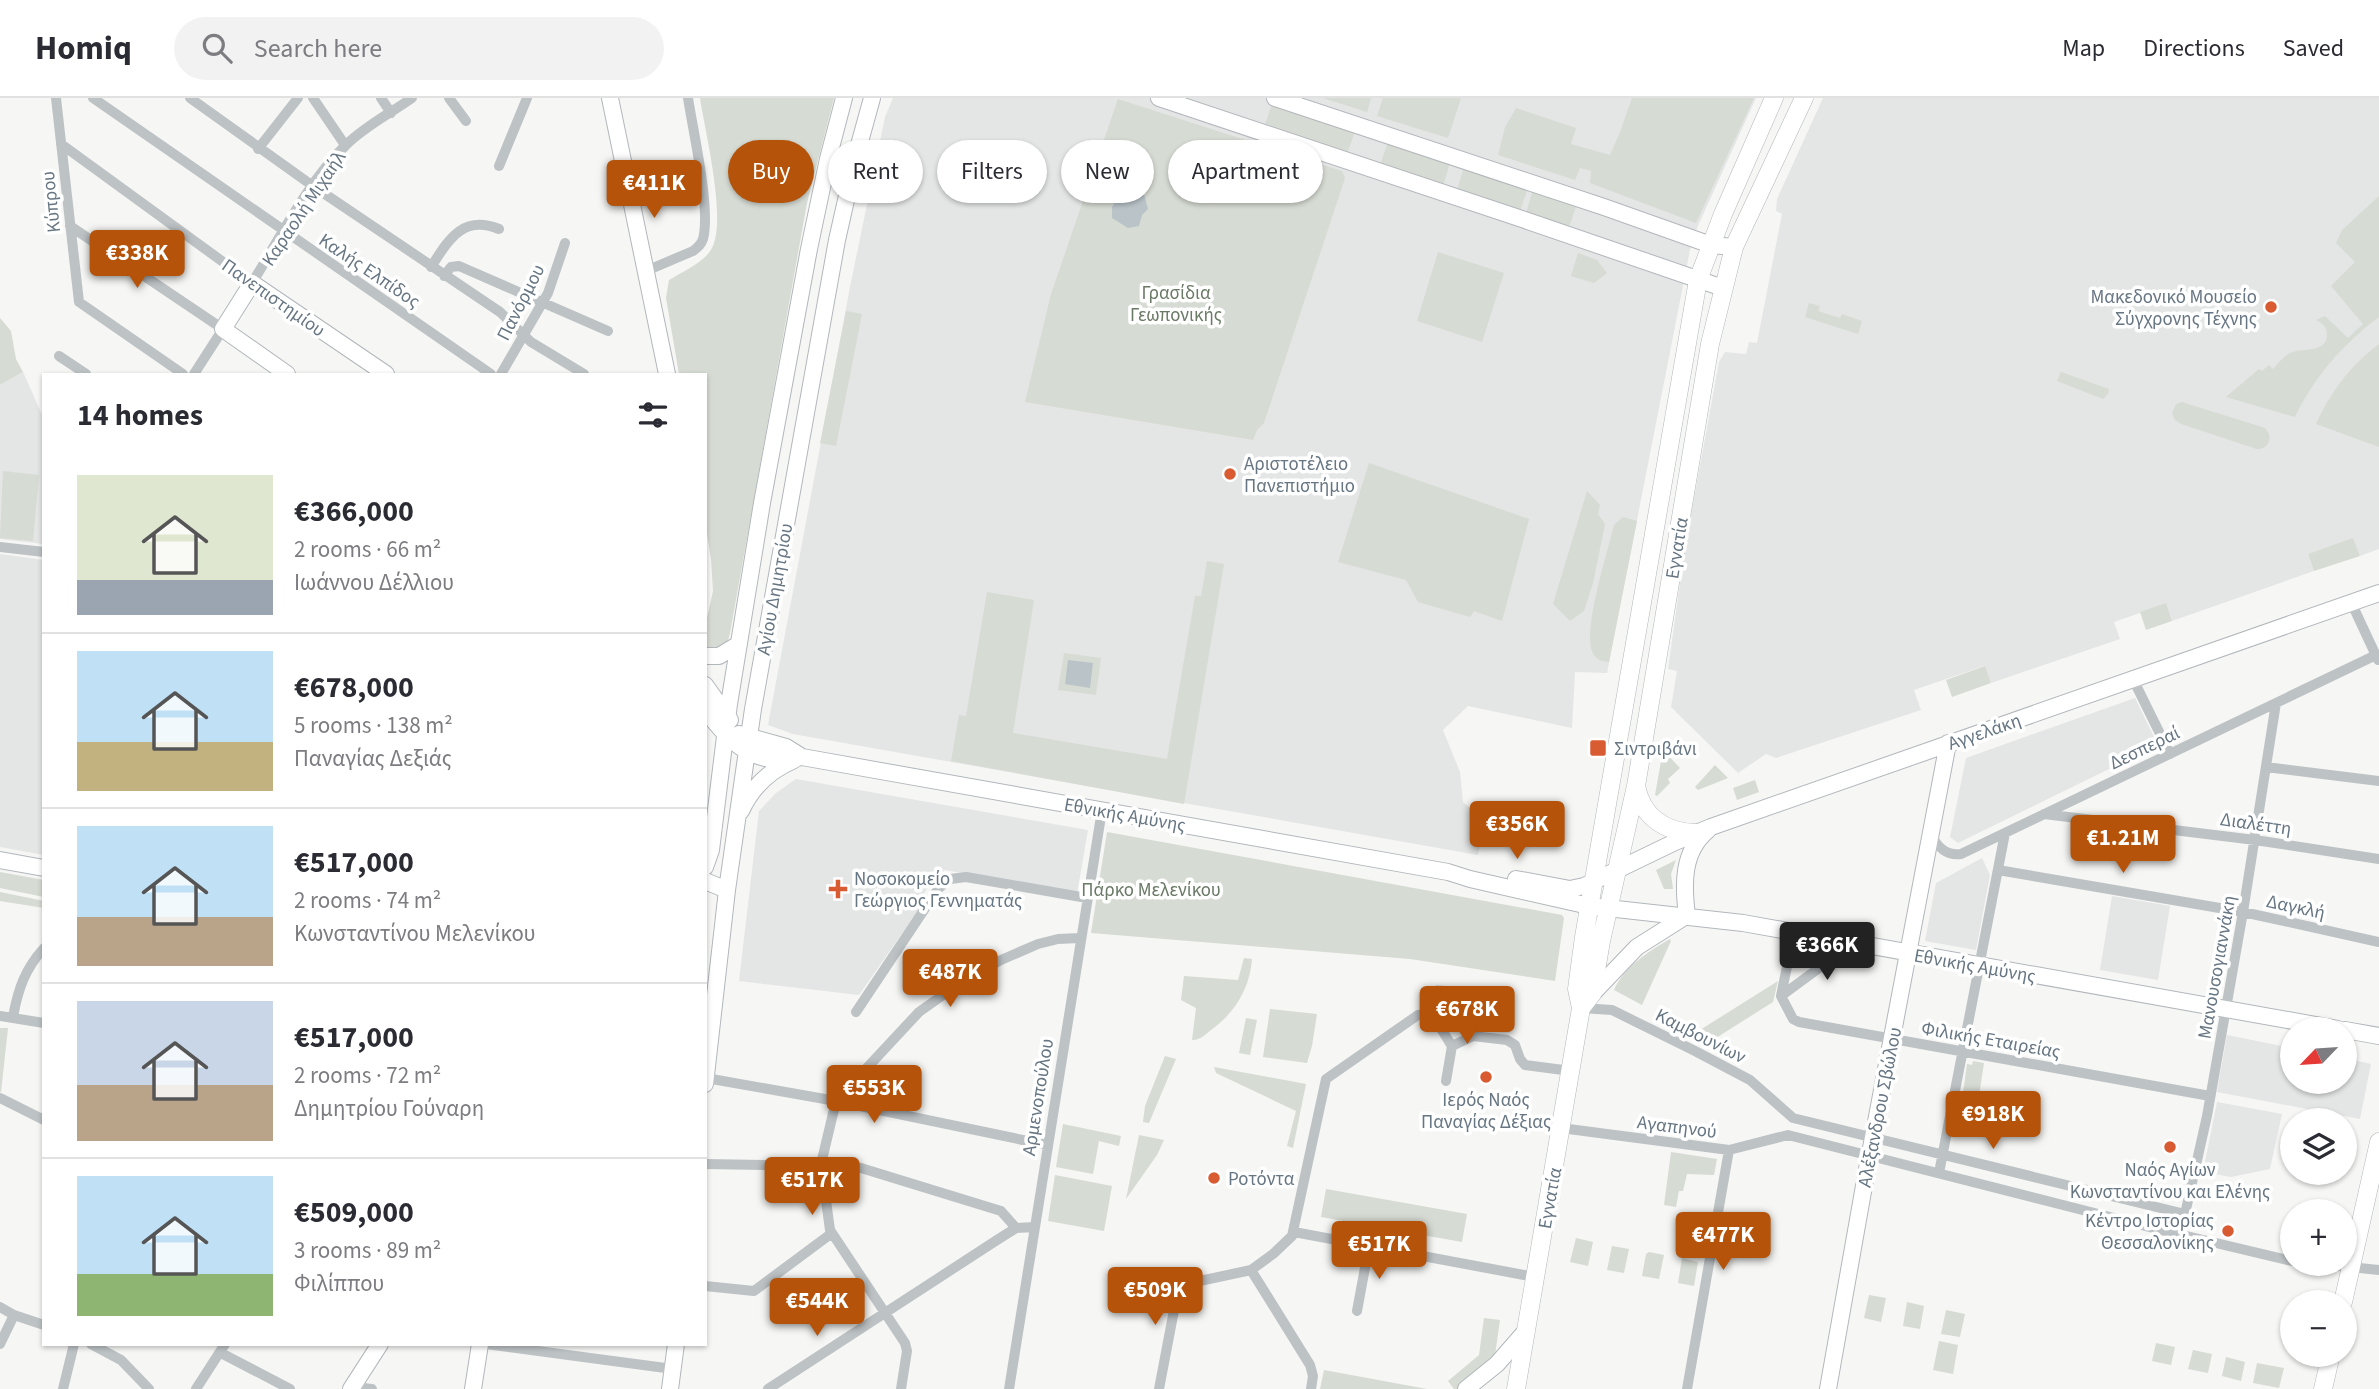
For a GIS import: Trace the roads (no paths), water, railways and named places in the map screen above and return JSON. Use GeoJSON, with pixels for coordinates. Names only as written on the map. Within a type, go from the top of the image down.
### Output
{"type":"FeatureCollection","features":[{"type":"Feature","properties":{"kind":"main road"},"geometry":{"type":"LineString","coordinates":[[610,98],[667,373]]}},
{"type":"Feature","properties":{"kind":"main road","name":"Αγίου Δημητρίου"},"geometry":{"type":"LineString","coordinates":[[707,861],[712,846],[727,717],[739,644],[809,249],[844,98]]}},
{"type":"Feature","properties":{"kind":"main road","name":"Αγίου Δημητρίου"},"geometry":{"type":"LineString","coordinates":[[707,1069],[747,744],[835,251],[872,98]]}},
{"type":"Feature","properties":{"kind":"main road"},"geometry":{"type":"LineString","coordinates":[[1159,98],[1723,288]]}},
{"type":"Feature","properties":{"kind":"main road"},"geometry":{"type":"LineString","coordinates":[[1275,98],[1604,206],[1711,245],[1734,247]]}},
{"type":"Feature","properties":{"kind":"main road","name":"Εγνατία"},"geometry":{"type":"LineString","coordinates":[[1587,1001],[1577,989],[1589,906],[1698,279],[1774,98]]}},
{"type":"Feature","properties":{"kind":"main road","name":"Εγνατία"},"geometry":{"type":"LineString","coordinates":[[1516,1389],[1570,1072],[1610,909],[1636,786],[1710,344],[1734,247],[1804,98]]}},
{"type":"Feature","properties":{"kind":"main road","name":"Καραολή Μιχαήλ"},"geometry":{"type":"LineString","coordinates":[[223,329],[252,284]]}},
{"type":"Feature","properties":{"kind":"main road","name":"Πανεπιστημίου"},"geometry":{"type":"LineString","coordinates":[[252,284],[385,373]]}},
{"type":"Feature","properties":{"kind":"main road"},"geometry":{"type":"LineString","coordinates":[[223,329],[286,373]]}},
{"type":"Feature","properties":{"kind":"main road","name":"Αγγελάκη"},"geometry":{"type":"LineString","coordinates":[[1594,881],[1703,830],[2379,593]]}},
{"type":"Feature","properties":{"kind":"main road"},"geometry":{"type":"LineString","coordinates":[[707,656],[719,656],[739,644]]}},
{"type":"Feature","properties":{"kind":"main road"},"geometry":{"type":"LineString","coordinates":[[707,688],[747,744]]}},
{"type":"Feature","properties":{"kind":"main road"},"geometry":{"type":"LineString","coordinates":[[753,709],[758,734],[769,742]]}},
{"type":"Feature","properties":{"kind":"main road"},"geometry":{"type":"LineString","coordinates":[[707,712],[725,734]]}},
{"type":"Feature","properties":{"kind":"main road","name":"Εθνικής Αμύνης"},"geometry":{"type":"LineString","coordinates":[[725,734],[737,746],[769,742],[802,757]]}},
{"type":"Feature","properties":{"kind":"main road","name":"Αλέξανδρου Σβώλου"},"geometry":{"type":"LineString","coordinates":[[1828,1389],[1948,743]]}},
{"type":"Feature","properties":{"kind":"main road","name":"Εθνικής Αμύνης"},"geometry":{"type":"LineString","coordinates":[[747,744],[781,759],[802,757],[1448,872],[1589,906],[1687,915],[1794,932],[2280,1019]]}},
{"type":"Feature","properties":{"kind":"main road"},"geometry":{"type":"LineString","coordinates":[[736,822],[747,798],[763,779],[782,765],[802,757]]}},
{"type":"Feature","properties":{"kind":"main road"},"geometry":{"type":"LineString","coordinates":[[1636,786],[1642,806],[1656,822],[1675,831],[1703,830]]}},
{"type":"Feature","properties":{"kind":"main road"},"geometry":{"type":"LineString","coordinates":[[1587,1001],[1637,947],[1687,915],[1684,888],[1688,862],[1703,830]]}},
{"type":"Feature","properties":{"kind":"main road"},"geometry":{"type":"LineString","coordinates":[[0,860],[42,868]]}},
{"type":"Feature","properties":{"kind":"main road","name":"Εθνικής Αμύνης"},"geometry":{"type":"LineString","coordinates":[[1448,872],[1471,871],[1570,889],[1594,881]]}},
{"type":"Feature","properties":{"kind":"main road"},"geometry":{"type":"LineString","coordinates":[[707,882],[727,890]]}},
{"type":"Feature","properties":{"kind":"main road"},"geometry":{"type":"LineString","coordinates":[[2357,1032],[2379,1036]]}},
{"type":"Feature","properties":{"kind":"main road"},"geometry":{"type":"LineString","coordinates":[[2357,1240],[2379,1142]]}},
{"type":"Feature","properties":{"kind":"main road"},"geometry":{"type":"LineString","coordinates":[[1466,1389],[1497,1364],[1524,1333]]}},
{"type":"Feature","properties":{"kind":"main road"},"geometry":{"type":"LineString","coordinates":[[362,1389],[379,1346]]}},
{"type":"Feature","properties":{"kind":"main road"},"geometry":{"type":"LineString","coordinates":[[362,1389],[389,1346]]}},
{"type":"Feature","properties":{"kind":"main road"},"geometry":{"type":"LineString","coordinates":[[473,1389],[480,1346]]}},
{"type":"Feature","properties":{"kind":"main road"},"geometry":{"type":"LineString","coordinates":[[670,1389],[676,1346]]}},
{"type":"Feature","properties":{"kind":"main road"},"geometry":{"type":"LineString","coordinates":[[2323,1389],[2328,1367]]}},
{"type":"Feature","properties":{"kind":"street","name":"Κύπρου"},"geometry":{"type":"LineString","coordinates":[[56,98],[79,302],[182,373]]}},
{"type":"Feature","properties":{"kind":"street"},"geometry":{"type":"LineString","coordinates":[[190,98],[258,149],[500,312],[533,344],[582,373]]}},
{"type":"Feature","properties":{"kind":"street"},"geometry":{"type":"LineString","coordinates":[[258,149],[298,98]]}},
{"type":"Feature","properties":{"kind":"street"},"geometry":{"type":"LineString","coordinates":[[313,98],[345,145]]}},
{"type":"Feature","properties":{"kind":"street"},"geometry":{"type":"LineString","coordinates":[[381,98],[391,113]]}},
{"type":"Feature","properties":{"kind":"street","name":"Καραολή Μιχαήλ"},"geometry":{"type":"LineString","coordinates":[[252,284],[313,186],[345,145],[412,98]]}},
{"type":"Feature","properties":{"kind":"street"},"geometry":{"type":"LineString","coordinates":[[449,98],[466,121]]}},
{"type":"Feature","properties":{"kind":"street"},"geometry":{"type":"LineString","coordinates":[[499,166],[527,98]]}},
{"type":"Feature","properties":{"kind":"street"},"geometry":{"type":"LineString","coordinates":[[646,271],[691,252],[699,247],[703,238],[704,204],[688,98]]}},
{"type":"Feature","properties":{"kind":"street","name":"Καλής Ελπίδος"},"geometry":{"type":"LineString","coordinates":[[100,100],[284,232],[490,373]]}},
{"type":"Feature","properties":{"kind":"street","name":"Πανεπιστημίου"},"geometry":{"type":"LineString","coordinates":[[61,144],[252,284]]}},
{"type":"Feature","properties":{"kind":"street"},"geometry":{"type":"LineString","coordinates":[[70,226],[223,329]]}},
{"type":"Feature","properties":{"kind":"street"},"geometry":{"type":"LineString","coordinates":[[431,267],[456,231],[475,226],[499,229]]}},
{"type":"Feature","properties":{"kind":"street","name":"Πανόρμου"},"geometry":{"type":"LineString","coordinates":[[502,373],[544,301],[565,243]]}},
{"type":"Feature","properties":{"kind":"street"},"geometry":{"type":"LineString","coordinates":[[444,276],[451,267],[458,266],[608,331]]}},
{"type":"Feature","properties":{"kind":"street","name":"Καραολή Μιχαήλ"},"geometry":{"type":"LineString","coordinates":[[195,373],[223,329]]}},
{"type":"Feature","properties":{"kind":"street"},"geometry":{"type":"LineString","coordinates":[[59,356],[84,373]]}},
{"type":"Feature","properties":{"kind":"street"},"geometry":{"type":"LineString","coordinates":[[0,547],[42,552]]}},
{"type":"Feature","properties":{"kind":"street"},"geometry":{"type":"LineString","coordinates":[[2351,602],[2378,658]]}},
{"type":"Feature","properties":{"kind":"street","name":"Δεσπεραί"},"geometry":{"type":"LineString","coordinates":[[1931,834],[1943,849],[1956,854],[2276,703],[2378,658]]}},
{"type":"Feature","properties":{"kind":"street"},"geometry":{"type":"LineString","coordinates":[[2133,679],[2170,754]]}},
{"type":"Feature","properties":{"kind":"street","name":"Μανουσογιαννάκη"},"geometry":{"type":"LineString","coordinates":[[2175,1233],[2185,1214],[2210,1096],[2244,912],[2276,703]]}},
{"type":"Feature","properties":{"kind":"street"},"geometry":{"type":"LineString","coordinates":[[2266,767],[2379,780]]}},
{"type":"Feature","properties":{"kind":"street","name":"Αρμενοπούλου"},"geometry":{"type":"LineString","coordinates":[[1009,1389],[1102,810]]}},
{"type":"Feature","properties":{"kind":"street","name":"Διαλέττη"},"geometry":{"type":"LineString","coordinates":[[2044,814],[2255,840],[2379,859]]}},
{"type":"Feature","properties":{"kind":"street"},"geometry":{"type":"LineString","coordinates":[[1939,1173],[2005,833]]}},
{"type":"Feature","properties":{"kind":"street","name":"Δαγκλή"},"geometry":{"type":"LineString","coordinates":[[1998,870],[2244,912],[2379,942]]}},
{"type":"Feature","properties":{"kind":"street"},"geometry":{"type":"LineString","coordinates":[[856,1012],[938,889],[950,879],[966,877],[1087,898]]}},
{"type":"Feature","properties":{"kind":"street"},"geometry":{"type":"LineString","coordinates":[[1781,996],[1794,932]]}},
{"type":"Feature","properties":{"kind":"street"},"geometry":{"type":"LineString","coordinates":[[901,1389],[907,1351],[905,1343],[832,1233],[821,1164],[836,1101],[888,1042],[919,1012],[960,983],[1030,947],[1052,940],[1080,938]]}},
{"type":"Feature","properties":{"kind":"street"},"geometry":{"type":"LineString","coordinates":[[1781,996],[1853,943]]}},
{"type":"Feature","properties":{"kind":"street"},"geometry":{"type":"LineString","coordinates":[[13,1017],[29,965],[42,950]]}},
{"type":"Feature","properties":{"kind":"street","name":"Φιλικής Εταιρείας"},"geometry":{"type":"LineString","coordinates":[[1781,996],[1796,1021],[2210,1096]]}},
{"type":"Feature","properties":{"kind":"street","name":"Καμβουνίων"},"geometry":{"type":"LineString","coordinates":[[1587,1001],[1612,1010],[1749,1080],[1793,1118]]}},
{"type":"Feature","properties":{"kind":"street"},"geometry":{"type":"LineString","coordinates":[[1159,1389],[1176,1299],[1184,1286],[1251,1270],[1278,1250],[1294,1232],[1325,1080],[1418,1015],[1432,1018],[1452,1046],[1446,1081]]}},
{"type":"Feature","properties":{"kind":"street"},"geometry":{"type":"LineString","coordinates":[[0,1016],[42,1023]]}},
{"type":"Feature","properties":{"kind":"street"},"geometry":{"type":"LineString","coordinates":[[1452,1046],[1474,1036],[1507,1040],[1515,1045],[1525,1065],[1570,1072]]}},
{"type":"Feature","properties":{"kind":"street"},"geometry":{"type":"LineString","coordinates":[[707,1078],[836,1101],[1047,1145]]}},
{"type":"Feature","properties":{"kind":"street"},"geometry":{"type":"LineString","coordinates":[[0,1098],[42,1119]]}},
{"type":"Feature","properties":{"kind":"street"},"geometry":{"type":"LineString","coordinates":[[2185,1214],[1793,1118],[1788,1135],[2280,1258]]}},
{"type":"Feature","properties":{"kind":"street","name":"Αγαπηνού"},"geometry":{"type":"LineString","coordinates":[[1561,1128],[1729,1150],[1788,1135]]}},
{"type":"Feature","properties":{"kind":"street"},"geometry":{"type":"LineString","coordinates":[[1687,1389],[1729,1150]]}},
{"type":"Feature","properties":{"kind":"street"},"geometry":{"type":"LineString","coordinates":[[707,1164],[838,1164],[861,1168],[1001,1210],[1016,1228]]}},
{"type":"Feature","properties":{"kind":"street"},"geometry":{"type":"LineString","coordinates":[[768,1389],[1016,1228],[1035,1227]]}},
{"type":"Feature","properties":{"kind":"street"},"geometry":{"type":"LineString","coordinates":[[1294,1232],[1535,1277]]}},
{"type":"Feature","properties":{"kind":"street"},"geometry":{"type":"LineString","coordinates":[[707,1286],[754,1292],[832,1233]]}},
{"type":"Feature","properties":{"kind":"street"},"geometry":{"type":"LineString","coordinates":[[1357,1311],[1369,1246]]}},
{"type":"Feature","properties":{"kind":"street"},"geometry":{"type":"LineString","coordinates":[[2357,1268],[2379,1270]]}},
{"type":"Feature","properties":{"kind":"street"},"geometry":{"type":"LineString","coordinates":[[1251,1270],[1308,1361],[1313,1376],[1311,1389]]}},
{"type":"Feature","properties":{"kind":"street"},"geometry":{"type":"LineString","coordinates":[[0,1307],[42,1324]]}},
{"type":"Feature","properties":{"kind":"street"},"geometry":{"type":"LineString","coordinates":[[0,1344],[14,1315]]}},
{"type":"Feature","properties":{"kind":"street"},"geometry":{"type":"LineString","coordinates":[[63,1389],[74,1346]]}},
{"type":"Feature","properties":{"kind":"street"},"geometry":{"type":"LineString","coordinates":[[95,1346],[121,1360],[149,1389]]}},
{"type":"Feature","properties":{"kind":"street"},"geometry":{"type":"LineString","coordinates":[[501,1346],[673,1369]]}},
{"type":"Feature","properties":{"kind":"street"},"geometry":{"type":"LineString","coordinates":[[196,1389],[223,1349],[290,1389]]}},
{"type":"Feature","properties":{"kind":"place","name":"Μακεδονικό Μουσείο Σύγχρονης Τέχνης"},"geometry":{"type":"Point","coordinates":[2271,307]}},
{"type":"Feature","properties":{"kind":"place","name":"Αριστοτέλειο Πανεπιστήμιο"},"geometry":{"type":"Point","coordinates":[1230,474]}},
{"type":"Feature","properties":{"kind":"place","name":"Σιντριβάνι"},"geometry":{"type":"Point","coordinates":[1598,748]}},
{"type":"Feature","properties":{"kind":"place","name":"Νοσοκομείο Γεώργιος Γεννηματάς"},"geometry":{"type":"Point","coordinates":[838,889]}},
{"type":"Feature","properties":{"kind":"place","name":"Ιερός Ναός Παναγίας Δέξιας"},"geometry":{"type":"Point","coordinates":[1486,1077]}},
{"type":"Feature","properties":{"kind":"place","name":"Ναός Αγίων Κωνσταντίνου και Ελένης"},"geometry":{"type":"Point","coordinates":[2170,1147]}},
{"type":"Feature","properties":{"kind":"place","name":"Ροτόντα"},"geometry":{"type":"Point","coordinates":[1214,1178]}},
{"type":"Feature","properties":{"kind":"place","name":"Κέντρο Ιστορίας Θεσσαλονίκης"},"geometry":{"type":"Point","coordinates":[2228,1231]}},
{"type":"Feature","properties":{"kind":"park label","name":"Γρασίδια Γεωπονικής"},"geometry":{"type":"Point","coordinates":[1176,303]}},
{"type":"Feature","properties":{"kind":"park label","name":"Πάρκο Μελενίκου"},"geometry":{"type":"Point","coordinates":[1151,889]}}]}
